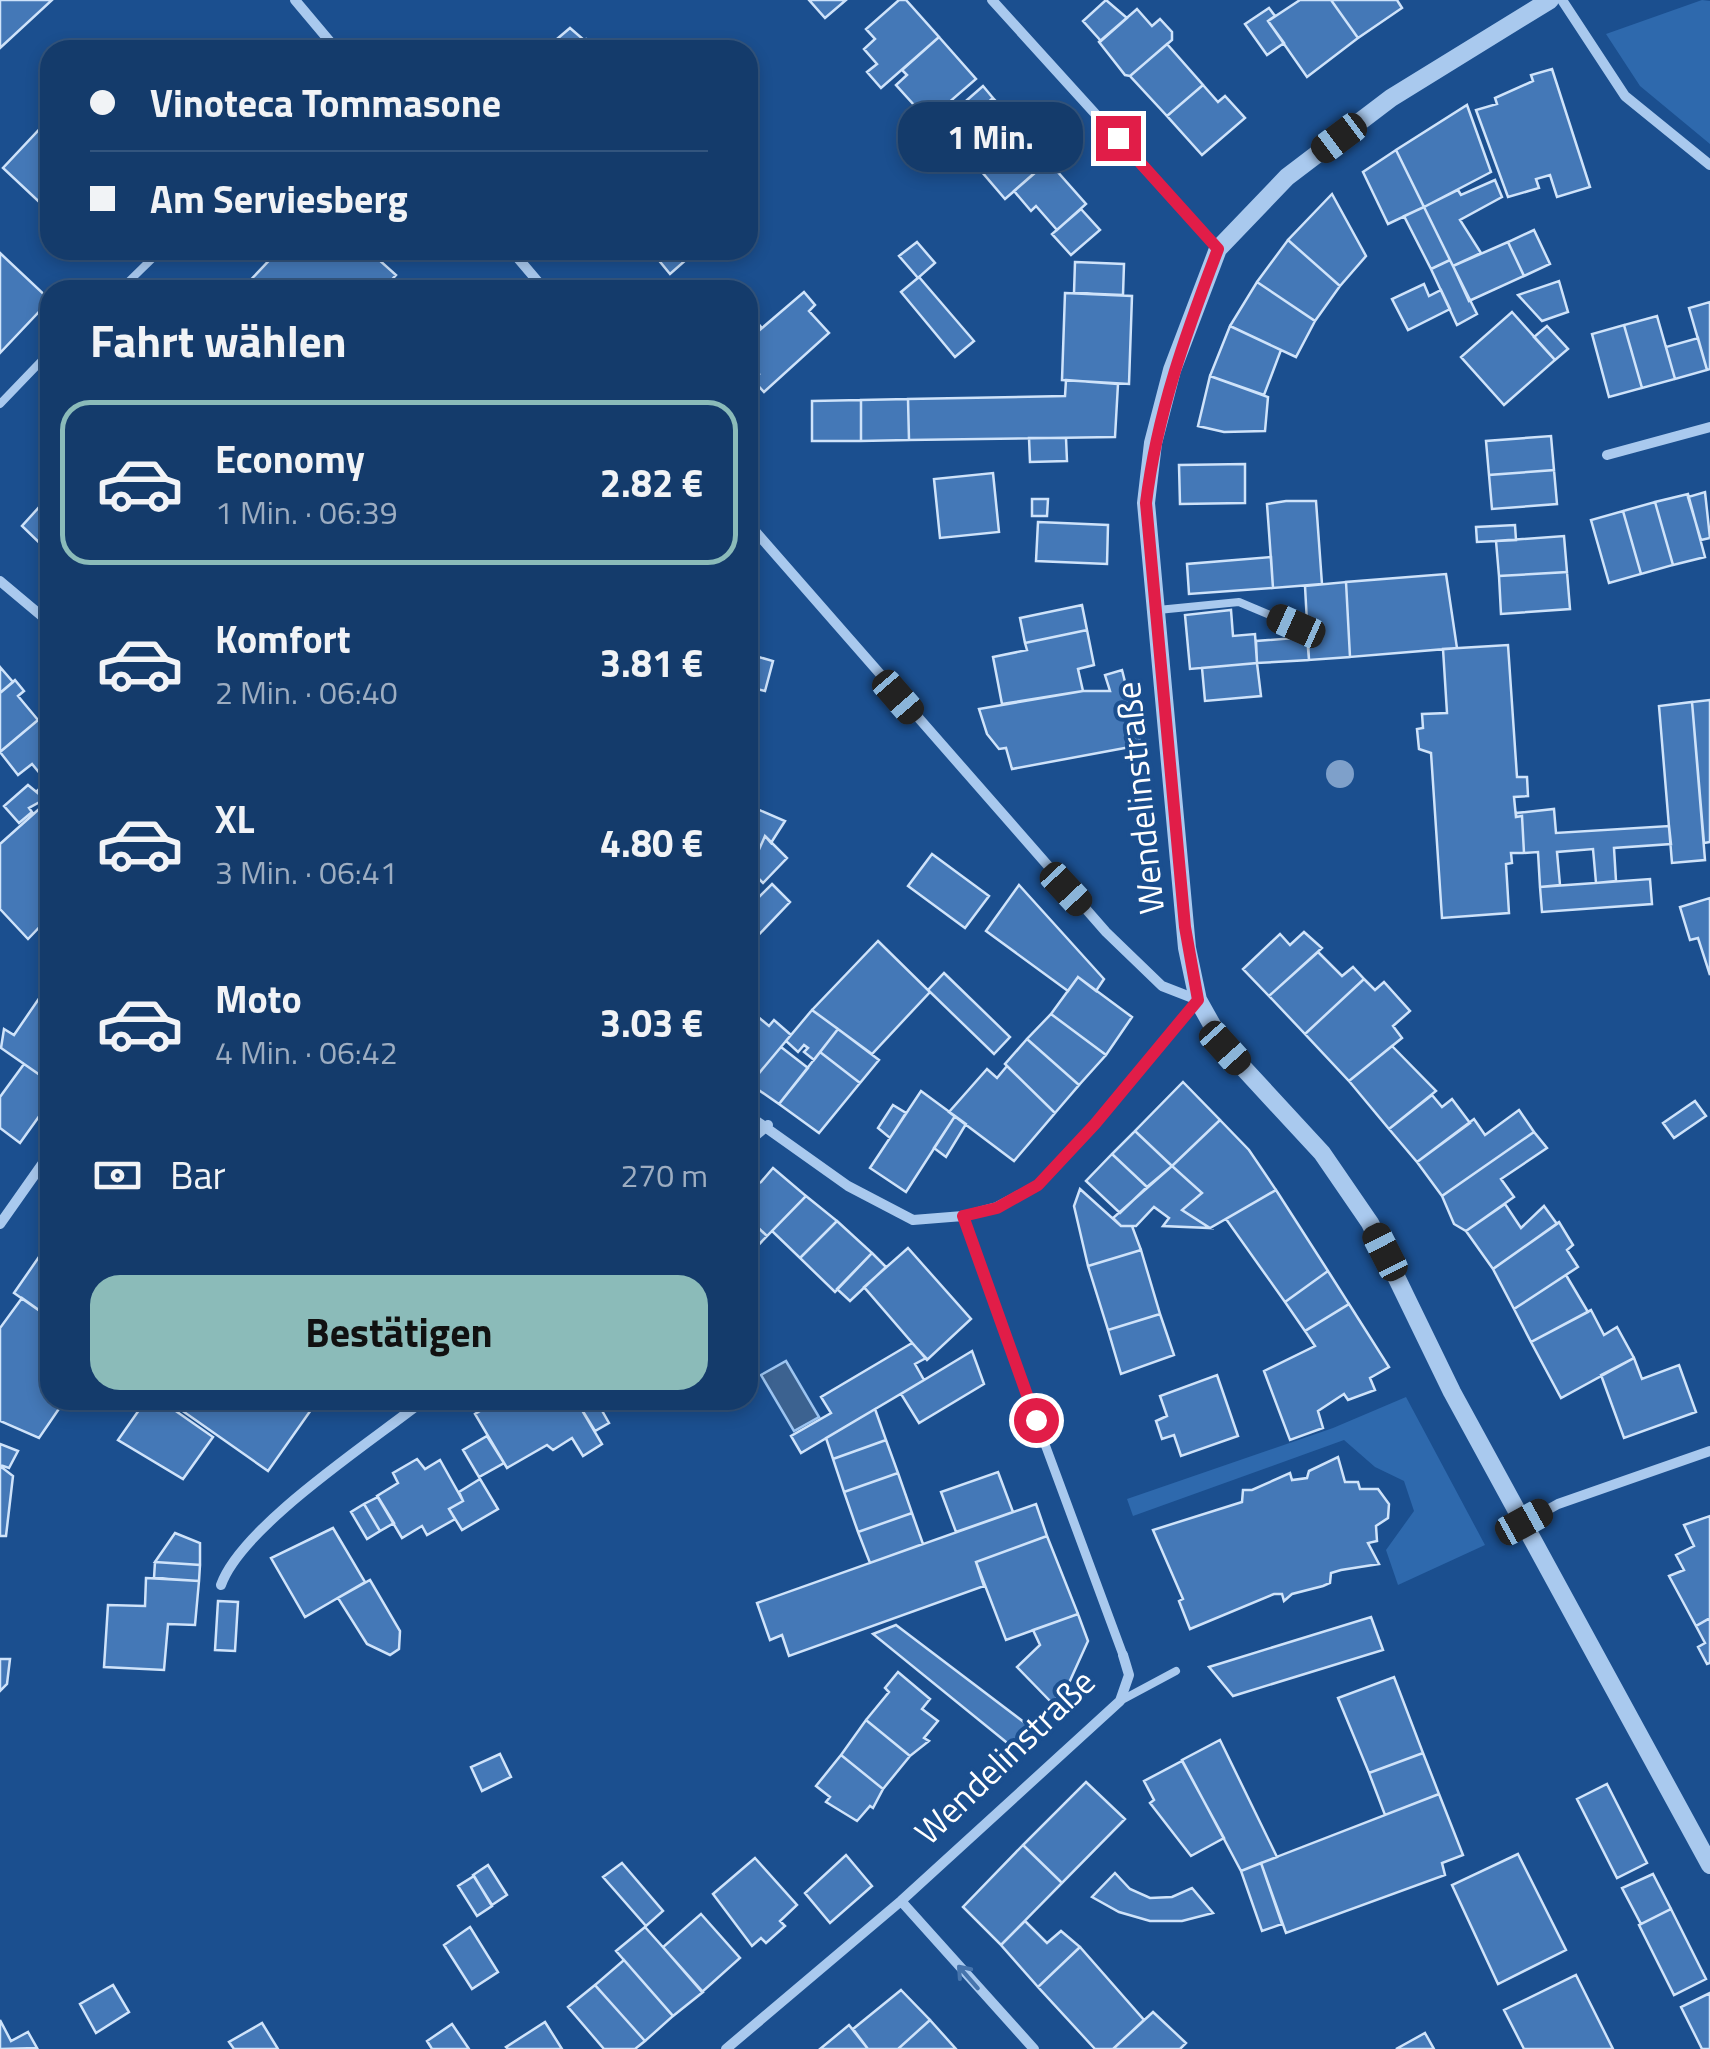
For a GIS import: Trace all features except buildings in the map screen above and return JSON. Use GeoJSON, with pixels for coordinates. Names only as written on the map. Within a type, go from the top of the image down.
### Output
{"type":"FeatureCollection","features":[{"type":"Feature","properties":{"kind":"street"},"geometry":{"type":"LineString","coordinates":[[295,0],[329,40]]}},
{"type":"Feature","properties":{"kind":"street"},"geometry":{"type":"LineString","coordinates":[[992,0],[1218,249]]}},
{"type":"Feature","properties":{"kind":"street","name":"Wendelinstraße"},"geometry":{"type":"LineString","coordinates":[[1550,0],[1376,110],[1287,177],[1218,249],[1172,370],[1153,443],[1146,503],[1154,610],[1186,934],[1198,1000],[1225,1048],[1295,1120],[1356,1199],[1524,1522],[1710,1866]]}},
{"type":"Feature","properties":{"kind":"street"},"geometry":{"type":"LineString","coordinates":[[1562,0],[1625,96],[1710,165]]}},
{"type":"Feature","properties":{"kind":"street"},"geometry":{"type":"LineString","coordinates":[[519,260],[536,280]]}},
{"type":"Feature","properties":{"kind":"street"},"geometry":{"type":"LineString","coordinates":[[1607,455],[1710,426]]}},
{"type":"Feature","properties":{"kind":"street"},"geometry":{"type":"LineString","coordinates":[[758,534],[1106,932],[1162,986],[1198,1000],[1095,1124],[1038,1185],[997,1208],[963,1216],[913,1220],[848,1186],[758,1120]]}},
{"type":"Feature","properties":{"kind":"street"},"geometry":{"type":"LineString","coordinates":[[0,582],[40,615]]}},
{"type":"Feature","properties":{"kind":"street"},"geometry":{"type":"LineString","coordinates":[[758,1134],[768,1125]]}},
{"type":"Feature","properties":{"kind":"street"},"geometry":{"type":"LineString","coordinates":[[0,1224],[40,1166]]}},
{"type":"Feature","properties":{"kind":"street","name":"Wendelinstraße"},"geometry":{"type":"LineString","coordinates":[[726,2049],[901,1900],[1120,1701],[1128,1675],[963,1216]]}},
{"type":"Feature","properties":{"kind":"street"},"geometry":{"type":"LineString","coordinates":[[221,1585],[228,1565],[256,1534],[411,1410]]}},
{"type":"Feature","properties":{"kind":"street"},"geometry":{"type":"LineString","coordinates":[[1524,1522],[1558,1504],[1710,1451]]}},
{"type":"Feature","properties":{"kind":"street"},"geometry":{"type":"LineString","coordinates":[[901,1900],[1034,2049]]}},
{"type":"Feature","properties":{"kind":"lane"},"geometry":{"type":"LineString","coordinates":[[130,280],[151,260]]}},
{"type":"Feature","properties":{"kind":"lane"},"geometry":{"type":"LineString","coordinates":[[0,404],[40,362]]}},
{"type":"Feature","properties":{"kind":"lane"},"geometry":{"type":"LineString","coordinates":[[1154,610],[1240,602],[1296,626]]}},
{"type":"Feature","properties":{"kind":"lane"},"geometry":{"type":"LineString","coordinates":[[1120,1701],[1176,1671]]}},
{"type":"Feature","properties":{"kind":"shaded area"},"geometry":{"type":"Polygon","coordinates":[[[1702,0],[1710,1],[1710,144],[1640,86],[1606,34],[1702,0]]]}},
{"type":"Feature","properties":{"kind":"shaded area"},"geometry":{"type":"Polygon","coordinates":[[[786,1361],[819,1417],[794,1431],[761,1375],[786,1361]]]}},
{"type":"Feature","properties":{"kind":"shaded area"},"geometry":{"type":"Polygon","coordinates":[[[1406,1397],[1485,1545],[1398,1585],[1386,1550],[1414,1511],[1404,1481],[1375,1467],[1344,1440],[1133,1516],[1127,1499],[1333,1428],[1406,1397]]]}},
{"type":"Feature","properties":{"kind":"route"},"geometry":{"type":"LineString","coordinates":[[1036,1420],[963,1216],[997,1208],[1038,1185],[1095,1124],[1198,1000],[1185,927],[1146,503],[1153,443],[1172,370],[1218,249],[1118,138]]}}]}
